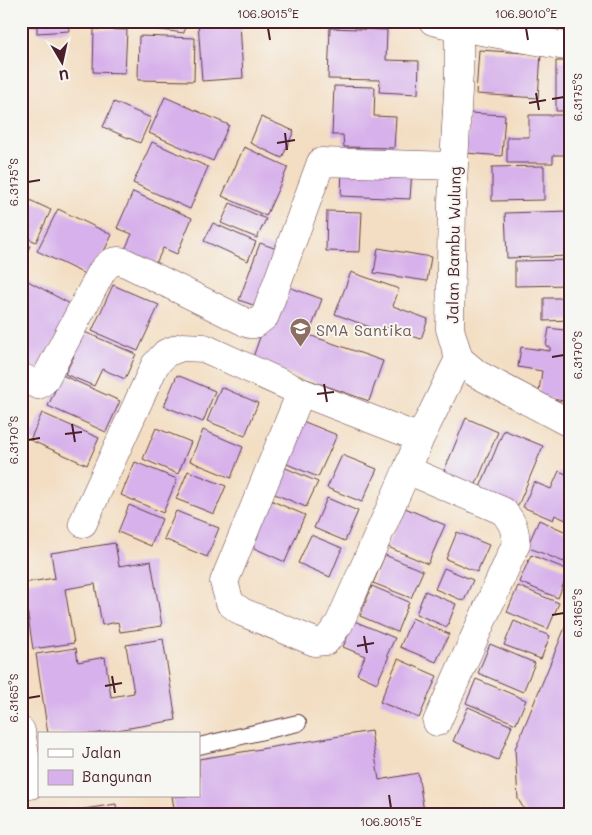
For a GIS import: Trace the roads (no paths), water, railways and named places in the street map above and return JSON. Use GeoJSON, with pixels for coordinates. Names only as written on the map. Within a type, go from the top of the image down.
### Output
{"type":"FeatureCollection","features":[{"type":"Feature","properties":{"kind":"street"},"geometry":{"type":"LineString","coordinates":[[433,21],[571,46]]}},
{"type":"Feature","properties":{"kind":"street","name":"Jalan Bambu Wulung"},"geometry":{"type":"LineString","coordinates":[[459,27],[459,72],[452,201],[450,330],[459,359]]}},
{"type":"Feature","properties":{"kind":"street"},"geometry":{"type":"LineString","coordinates":[[21,377],[38,385],[44,381],[102,270],[109,263],[118,260],[249,324],[255,324],[264,316],[321,162],[454,166]]}},
{"type":"Feature","properties":{"kind":"street"},"geometry":{"type":"LineString","coordinates":[[83,523],[156,365],[166,353],[182,347],[204,348],[301,392],[420,438]]}},
{"type":"Feature","properties":{"kind":"street"},"geometry":{"type":"LineString","coordinates":[[301,392],[224,582],[230,603],[242,612],[314,642],[326,641],[339,624],[420,438],[459,359],[477,374],[571,424]]}},
{"type":"Feature","properties":{"kind":"street"},"geometry":{"type":"LineString","coordinates":[[407,470],[503,511],[513,522],[515,531],[516,544],[437,722]]}},
{"type":"Feature","properties":{"kind":"street"},"geometry":{"type":"LineString","coordinates":[[21,731],[30,785]]}},
{"type":"Feature","properties":{"kind":"lane"},"geometry":{"type":"LineString","coordinates":[[200,746],[298,723]]}},
{"type":"Feature","properties":{"kind":"place","name":"SMA Santika"},"geometry":{"type":"Point","coordinates":[300,348]}}]}
